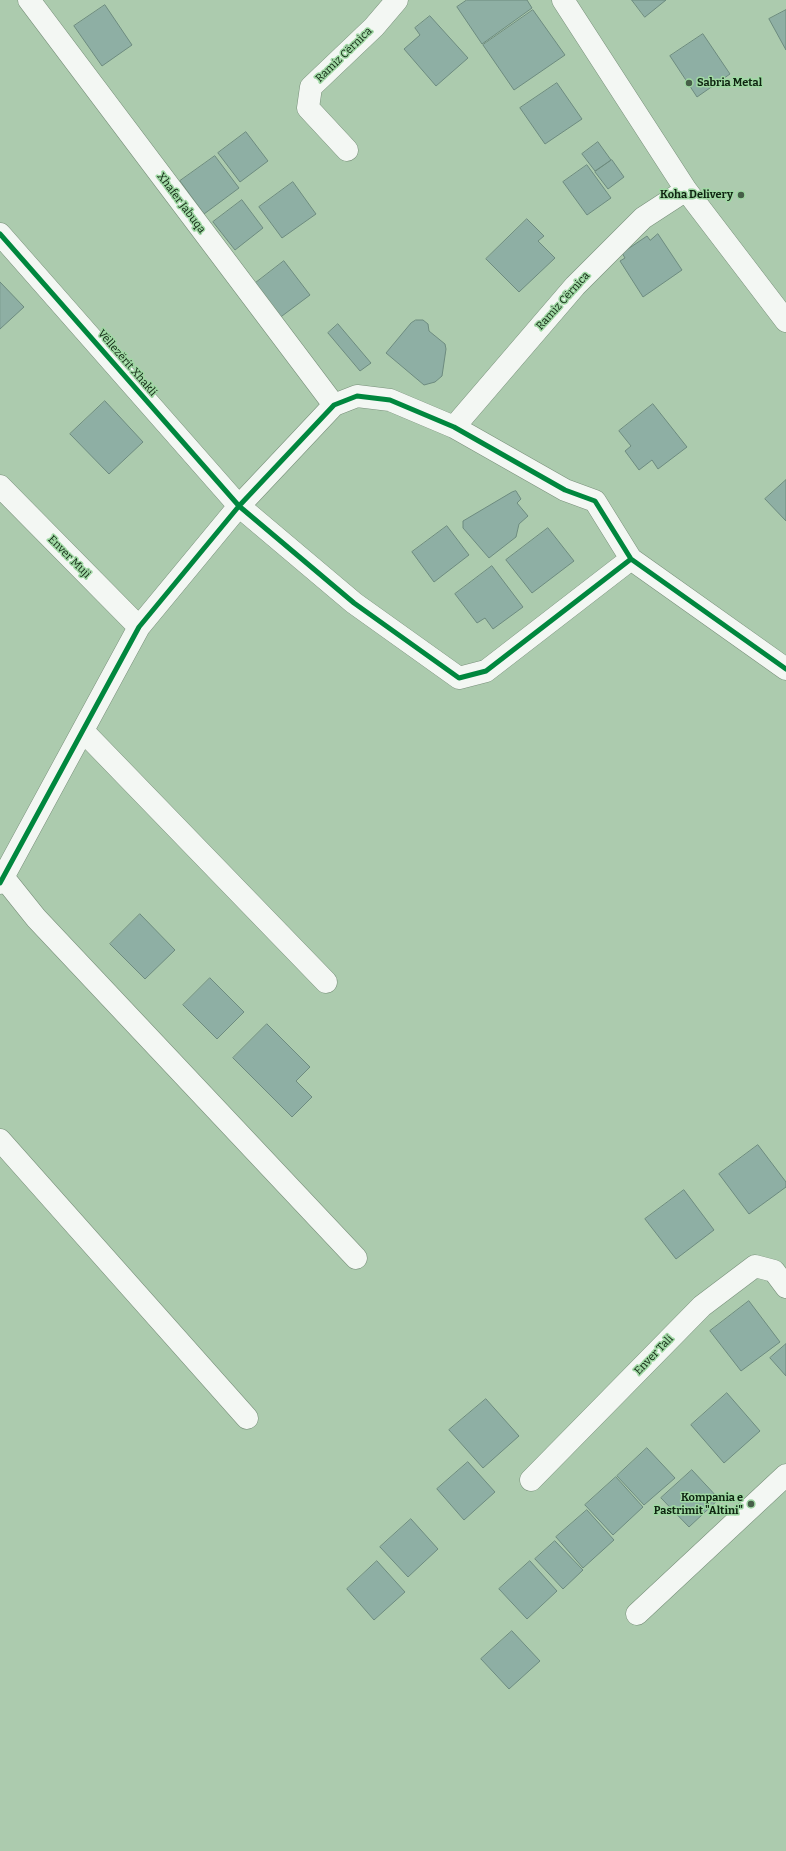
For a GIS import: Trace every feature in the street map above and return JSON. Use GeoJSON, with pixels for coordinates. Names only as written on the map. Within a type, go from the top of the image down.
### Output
{"type":"FeatureCollection","features":[{"type":"Feature","properties":{"kind":"street","name":"Xhafer Jabuqa"},"geometry":{"type":"LineString","coordinates":[[29,0],[334,405]]}},
{"type":"Feature","properties":{"kind":"street","name":"Ramiz Cërnica"},"geometry":{"type":"LineString","coordinates":[[347,150],[308,108],[311,87],[374,27],[398,0]]}},
{"type":"Feature","properties":{"kind":"street"},"geometry":{"type":"LineString","coordinates":[[564,0],[686,190],[786,321]]}},
{"type":"Feature","properties":{"kind":"street","name":"Ramiz Cërnica"},"geometry":{"type":"LineString","coordinates":[[454,427],[574,286],[643,218],[686,190]]}},
{"type":"Feature","properties":{"kind":"street","name":"Vëllezërit Xhakli"},"geometry":{"type":"LineString","coordinates":[[0,234],[239,506],[354,603],[459,678],[486,671],[631,559]]}},
{"type":"Feature","properties":{"kind":"street"},"geometry":{"type":"LineString","coordinates":[[356,1258],[2,880],[139,627],[239,506],[334,405],[357,396],[390,400],[454,427],[565,490],[595,501],[631,559],[786,669]]}},
{"type":"Feature","properties":{"kind":"street","name":"Enver Muji"},"geometry":{"type":"LineString","coordinates":[[0,486],[139,627]]}},
{"type":"Feature","properties":{"kind":"street"},"geometry":{"type":"LineString","coordinates":[[83,731],[326,982]]}},
{"type":"Feature","properties":{"kind":"street"},"geometry":{"type":"LineString","coordinates":[[0,1140],[247,1418]]}},
{"type":"Feature","properties":{"kind":"street","name":"Enver Tali"},"geometry":{"type":"LineString","coordinates":[[532,1480],[702,1306],[755,1266],[774,1271],[786,1287]]}},
{"type":"Feature","properties":{"kind":"street"},"geometry":{"type":"LineString","coordinates":[[637,1614],[786,1476]]}},
{"type":"Feature","properties":{"kind":"building"},"geometry":{"type":"Polygon","coordinates":[[[467,0],[527,0],[532,8],[482,44],[457,7],[467,0]]]}},
{"type":"Feature","properties":{"kind":"building"},"geometry":{"type":"Polygon","coordinates":[[[632,0],[666,0],[645,17],[632,0]]]}},
{"type":"Feature","properties":{"kind":"building"},"geometry":{"type":"Polygon","coordinates":[[[105,5],[132,45],[102,66],[74,26],[105,5]]]}},
{"type":"Feature","properties":{"kind":"building"},"geometry":{"type":"Polygon","coordinates":[[[533,10],[565,55],[514,90],[483,45],[533,10]]]}},
{"type":"Feature","properties":{"kind":"building"},"geometry":{"type":"Polygon","coordinates":[[[786,10],[786,50],[769,19],[786,10]]]}},
{"type":"Feature","properties":{"kind":"building"},"geometry":{"type":"Polygon","coordinates":[[[430,16],[468,58],[436,86],[404,49],[420,35],[415,28],[430,16]]]}},
{"type":"Feature","properties":{"kind":"building"},"geometry":{"type":"Polygon","coordinates":[[[703,34],[730,74],[697,97],[670,56],[703,34]]]}},
{"type":"Feature","properties":{"kind":"building"},"geometry":{"type":"Polygon","coordinates":[[[557,83],[582,119],[545,144],[520,108],[557,83]]]}},
{"type":"Feature","properties":{"kind":"building"},"geometry":{"type":"Polygon","coordinates":[[[246,132],[268,161],[240,182],[218,153],[246,132]]]}},
{"type":"Feature","properties":{"kind":"building"},"geometry":{"type":"Polygon","coordinates":[[[598,142],[611,160],[595,171],[582,154],[598,142]]]}},
{"type":"Feature","properties":{"kind":"building"},"geometry":{"type":"Polygon","coordinates":[[[215,156],[239,188],[204,214],[180,181],[215,156]]]}},
{"type":"Feature","properties":{"kind":"building"},"geometry":{"type":"Polygon","coordinates":[[[612,160],[624,177],[608,189],[595,172],[612,160]]]}},
{"type":"Feature","properties":{"kind":"building"},"geometry":{"type":"Polygon","coordinates":[[[587,165],[611,198],[587,215],[563,182],[587,165]]]}},
{"type":"Feature","properties":{"kind":"building"},"geometry":{"type":"Polygon","coordinates":[[[293,182],[316,214],[282,238],[259,207],[293,182]]]}},
{"type":"Feature","properties":{"kind":"building"},"geometry":{"type":"Polygon","coordinates":[[[242,200],[263,228],[235,250],[213,222],[242,200]]]}},
{"type":"Feature","properties":{"kind":"building"},"geometry":{"type":"Polygon","coordinates":[[[527,219],[544,236],[538,241],[555,258],[519,292],[486,259],[527,219]]]}},
{"type":"Feature","properties":{"kind":"building"},"geometry":{"type":"Polygon","coordinates":[[[658,234],[682,270],[643,297],[620,261],[625,258],[622,253],[647,236],[650,240],[658,234]]]}},
{"type":"Feature","properties":{"kind":"building"},"geometry":{"type":"Polygon","coordinates":[[[284,261],[310,295],[278,319],[253,285],[284,261]]]}},
{"type":"Feature","properties":{"kind":"building"},"geometry":{"type":"Polygon","coordinates":[[[0,282],[24,307],[0,329],[0,282]]]}},
{"type":"Feature","properties":{"kind":"building"},"geometry":{"type":"Polygon","coordinates":[[[416,320],[423,320],[428,324],[429,331],[445,344],[446,349],[442,376],[435,382],[424,385],[386,353],[411,323],[416,320]]]}},
{"type":"Feature","properties":{"kind":"building"},"geometry":{"type":"Polygon","coordinates":[[[338,324],[371,363],[360,371],[328,333],[338,324]]]}},
{"type":"Feature","properties":{"kind":"building"},"geometry":{"type":"Polygon","coordinates":[[[105,401],[143,442],[109,474],[70,434],[105,401]]]}},
{"type":"Feature","properties":{"kind":"building"},"geometry":{"type":"Polygon","coordinates":[[[653,404],[687,447],[658,469],[652,460],[639,470],[625,451],[631,446],[619,431],[653,404]]]}},
{"type":"Feature","properties":{"kind":"building"},"geometry":{"type":"Polygon","coordinates":[[[786,480],[786,521],[765,499],[786,480]]]}},
{"type":"Feature","properties":{"kind":"building"},"geometry":{"type":"Polygon","coordinates":[[[516,491],[521,499],[517,503],[528,516],[519,524],[516,537],[489,558],[463,528],[463,521],[516,491]]]}},
{"type":"Feature","properties":{"kind":"building"},"geometry":{"type":"Polygon","coordinates":[[[447,526],[469,555],[434,582],[412,552],[447,526]]]}},
{"type":"Feature","properties":{"kind":"building"},"geometry":{"type":"Polygon","coordinates":[[[548,528],[574,561],[532,593],[506,560],[548,528]]]}},
{"type":"Feature","properties":{"kind":"building"},"geometry":{"type":"Polygon","coordinates":[[[492,566],[523,607],[493,629],[485,618],[477,623],[455,594],[492,566]]]}},
{"type":"Feature","properties":{"kind":"building"},"geometry":{"type":"Polygon","coordinates":[[[140,914],[175,950],[145,979],[110,944],[140,914]]]}},
{"type":"Feature","properties":{"kind":"building"},"geometry":{"type":"Polygon","coordinates":[[[210,978],[244,1012],[217,1039],[183,1005],[210,978]]]}},
{"type":"Feature","properties":{"kind":"building"},"geometry":{"type":"Polygon","coordinates":[[[267,1024],[310,1067],[296,1081],[312,1097],[292,1117],[233,1058],[267,1024]]]}},
{"type":"Feature","properties":{"kind":"building"},"geometry":{"type":"Polygon","coordinates":[[[758,1145],[786,1182],[786,1187],[749,1214],[719,1174],[758,1145]]]}},
{"type":"Feature","properties":{"kind":"building"},"geometry":{"type":"Polygon","coordinates":[[[684,1190],[714,1230],[676,1259],[645,1219],[684,1190]]]}},
{"type":"Feature","properties":{"kind":"building"},"geometry":{"type":"Polygon","coordinates":[[[749,1301],[780,1342],[741,1371],[710,1331],[749,1301]]]}},
{"type":"Feature","properties":{"kind":"building"},"geometry":{"type":"Polygon","coordinates":[[[786,1344],[786,1376],[770,1358],[786,1344]]]}},
{"type":"Feature","properties":{"kind":"building"},"geometry":{"type":"Polygon","coordinates":[[[727,1393],[760,1431],[724,1463],[691,1425],[727,1393]]]}},
{"type":"Feature","properties":{"kind":"building"},"geometry":{"type":"Polygon","coordinates":[[[486,1399],[519,1436],[483,1468],[449,1430],[486,1399]]]}},
{"type":"Feature","properties":{"kind":"building"},"geometry":{"type":"Polygon","coordinates":[[[647,1448],[675,1478],[644,1505],[617,1476],[647,1448]]]}},
{"type":"Feature","properties":{"kind":"building"},"geometry":{"type":"Polygon","coordinates":[[[468,1462],[495,1492],[464,1520],[437,1489],[468,1462]]]}},
{"type":"Feature","properties":{"kind":"building"},"geometry":{"type":"Polygon","coordinates":[[[692,1470],[719,1499],[689,1527],[661,1498],[692,1470]]]}},
{"type":"Feature","properties":{"kind":"building"},"geometry":{"type":"Polygon","coordinates":[[[616,1477],[643,1507],[613,1535],[585,1505],[616,1477]]]}},
{"type":"Feature","properties":{"kind":"building"},"geometry":{"type":"Polygon","coordinates":[[[587,1510],[614,1540],[583,1568],[556,1537],[587,1510]]]}},
{"type":"Feature","properties":{"kind":"building"},"geometry":{"type":"Polygon","coordinates":[[[411,1519],[438,1549],[408,1577],[380,1547],[411,1519]]]}},
{"type":"Feature","properties":{"kind":"building"},"geometry":{"type":"Polygon","coordinates":[[[555,1541],[583,1570],[563,1589],[535,1559],[555,1541]]]}},
{"type":"Feature","properties":{"kind":"building"},"geometry":{"type":"Polygon","coordinates":[[[377,1561],[405,1592],[374,1620],[347,1589],[377,1561]]]}},
{"type":"Feature","properties":{"kind":"building"},"geometry":{"type":"Polygon","coordinates":[[[530,1561],[557,1591],[527,1619],[499,1589],[530,1561]]]}},
{"type":"Feature","properties":{"kind":"building"},"geometry":{"type":"Polygon","coordinates":[[[512,1631],[540,1661],[509,1689],[481,1659],[512,1631]]]}},
{"type":"Feature","properties":{"kind":"cycle path"},"geometry":{"type":"LineString","coordinates":[[0,234],[239,506],[354,603],[459,678],[486,671],[631,559],[786,669]]}},
{"type":"Feature","properties":{"kind":"cycle path"},"geometry":{"type":"LineString","coordinates":[[0,883],[139,627],[239,506],[334,405],[357,396],[390,400],[454,427],[565,490],[595,501],[631,559]]}},
{"type":"Feature","properties":{"kind":"place","name":"Sabria Metal"},"geometry":{"type":"Point","coordinates":[689,83]}},
{"type":"Feature","properties":{"kind":"place","name":"Koha Delivery"},"geometry":{"type":"Point","coordinates":[741,195]}},
{"type":"Feature","properties":{"kind":"place","name":"Kompania e Pastrimit \"Altini\""},"geometry":{"type":"Point","coordinates":[751,1504]}}]}
